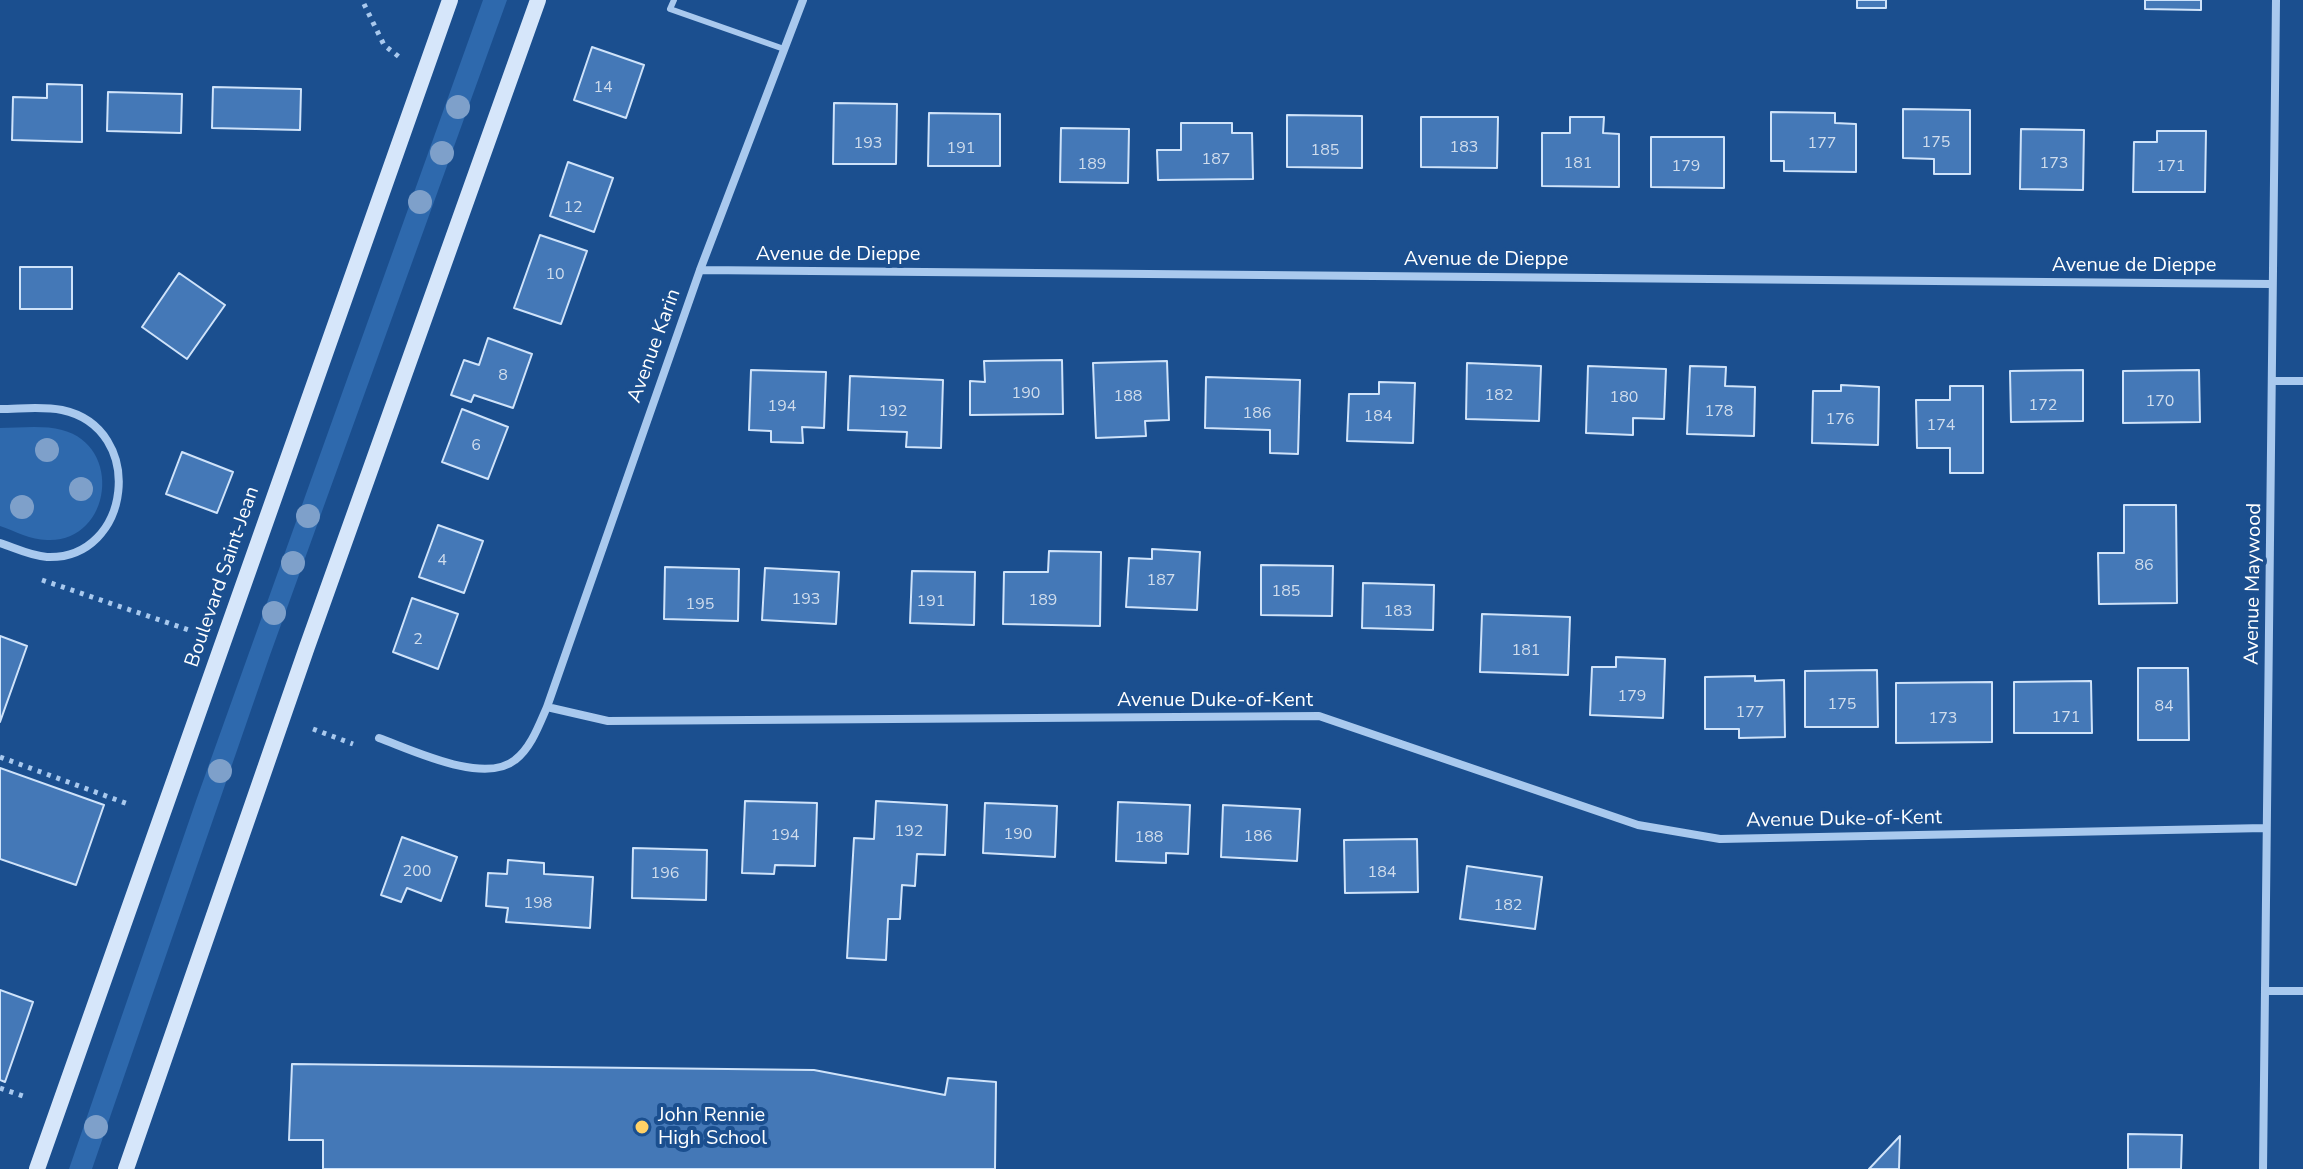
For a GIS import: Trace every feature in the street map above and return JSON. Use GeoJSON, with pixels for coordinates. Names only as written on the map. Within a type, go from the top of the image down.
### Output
{"type":"FeatureCollection","features":[{"type":"Feature","properties":{"kind":"main road","name":"Boulevard Saint-Jean"},"geometry":{"type":"LineString","coordinates":[[37,1169],[450,0]]}},
{"type":"Feature","properties":{"kind":"main road"},"geometry":{"type":"LineString","coordinates":[[126,1169],[307,647],[538,0]]}},
{"type":"Feature","properties":{"kind":"street","name":"Avenue Karin"},"geometry":{"type":"LineString","coordinates":[[547,707],[700,270],[803,0]]}},
{"type":"Feature","properties":{"kind":"street","name":"Avenue Maywood"},"geometry":{"type":"LineString","coordinates":[[2263,1169],[2276,0]]}},
{"type":"Feature","properties":{"kind":"street","name":"Avenue de Dieppe"},"geometry":{"type":"LineString","coordinates":[[700,270],[2271,284]]}},
{"type":"Feature","properties":{"kind":"street"},"geometry":{"type":"LineString","coordinates":[[2274,381],[2303,381]]}},
{"type":"Feature","properties":{"kind":"street"},"geometry":{"type":"LineString","coordinates":[[0,409],[61,410],[77,415],[111,446],[121,488],[107,524],[88,544],[74,551],[47,557],[0,543]]}},
{"type":"Feature","properties":{"kind":"street"},"geometry":{"type":"LineString","coordinates":[[379,738],[466,767],[505,766],[527,747],[547,707]]}},
{"type":"Feature","properties":{"kind":"street","name":"Avenue Duke-of-Kent"},"geometry":{"type":"LineString","coordinates":[[547,707],[608,721],[1319,716],[1638,825],[1720,839],[2265,828]]}},
{"type":"Feature","properties":{"kind":"street"},"geometry":{"type":"LineString","coordinates":[[2265,991],[2303,991]]}},
{"type":"Feature","properties":{"kind":"lane"},"geometry":{"type":"LineString","coordinates":[[674,0],[670,9],[784,49]]}},
{"type":"Feature","properties":{"kind":"path"},"geometry":{"type":"LineString","coordinates":[[364,4],[384,45],[394,56]]}},
{"type":"Feature","properties":{"kind":"path"},"geometry":{"type":"LineString","coordinates":[[33,577],[189,630]]}},
{"type":"Feature","properties":{"kind":"path"},"geometry":{"type":"LineString","coordinates":[[313,729],[353,744]]}},
{"type":"Feature","properties":{"kind":"path"},"geometry":{"type":"LineString","coordinates":[[0,757],[128,804]]}},
{"type":"Feature","properties":{"kind":"path"},"geometry":{"type":"LineString","coordinates":[[0,1088],[26,1097]]}},
{"type":"Feature","properties":{"kind":"shaded area"},"geometry":{"type":"Polygon","coordinates":[[[483,0],[507,0],[270,655],[92,1169],[69,1169],[197,798],[483,0]]]}},
{"type":"Feature","properties":{"kind":"shaded area"},"geometry":{"type":"Polygon","coordinates":[[[0,428],[55,428],[82,439],[95,454],[101,473],[102,492],[96,511],[85,526],[69,537],[41,540],[0,526],[0,428]]]}},
{"type":"Feature","properties":{"kind":"building"},"geometry":{"type":"Polygon","coordinates":[[[1857,0],[1886,0],[1886,8],[1857,8],[1857,0]]]}},
{"type":"Feature","properties":{"kind":"building"},"geometry":{"type":"Polygon","coordinates":[[[2145,0],[2201,0],[2201,10],[2145,9],[2145,0]]]}},
{"type":"Feature","properties":{"kind":"building"},"geometry":{"type":"Polygon","coordinates":[[[592,47],[644,65],[626,118],[574,100],[592,47]]]}},
{"type":"Feature","properties":{"kind":"building"},"geometry":{"type":"Polygon","coordinates":[[[47,84],[82,85],[82,142],[12,140],[13,97],[47,98],[47,84]]]}},
{"type":"Feature","properties":{"kind":"building"},"geometry":{"type":"Polygon","coordinates":[[[213,87],[301,89],[300,130],[212,128],[213,87]]]}},
{"type":"Feature","properties":{"kind":"building"},"geometry":{"type":"Polygon","coordinates":[[[108,92],[182,94],[181,133],[107,131],[108,92]]]}},
{"type":"Feature","properties":{"kind":"building"},"geometry":{"type":"Polygon","coordinates":[[[834,103],[897,104],[896,164],[833,164],[834,103]]]}},
{"type":"Feature","properties":{"kind":"building"},"geometry":{"type":"Polygon","coordinates":[[[1903,109],[1970,110],[1970,174],[1934,174],[1934,159],[1903,158],[1903,109]]]}},
{"type":"Feature","properties":{"kind":"building"},"geometry":{"type":"Polygon","coordinates":[[[1771,112],[1835,113],[1835,123],[1856,124],[1856,172],[1784,171],[1784,161],[1771,161],[1771,112]]]}},
{"type":"Feature","properties":{"kind":"building"},"geometry":{"type":"Polygon","coordinates":[[[929,113],[1000,114],[1000,166],[928,166],[929,113]]]}},
{"type":"Feature","properties":{"kind":"building"},"geometry":{"type":"Polygon","coordinates":[[[1287,115],[1362,116],[1362,168],[1287,167],[1287,115]]]}},
{"type":"Feature","properties":{"kind":"building"},"geometry":{"type":"Polygon","coordinates":[[[1421,117],[1498,117],[1497,168],[1421,167],[1421,117]]]}},
{"type":"Feature","properties":{"kind":"building"},"geometry":{"type":"Polygon","coordinates":[[[1570,117],[1604,117],[1603,133],[1619,134],[1619,187],[1542,186],[1542,133],[1570,133],[1570,117]]]}},
{"type":"Feature","properties":{"kind":"building"},"geometry":{"type":"Polygon","coordinates":[[[1181,123],[1232,123],[1232,133],[1252,133],[1253,179],[1158,180],[1157,150],[1181,150],[1181,123]]]}},
{"type":"Feature","properties":{"kind":"building"},"geometry":{"type":"Polygon","coordinates":[[[1061,128],[1129,129],[1128,183],[1060,182],[1061,128]]]}},
{"type":"Feature","properties":{"kind":"building"},"geometry":{"type":"Polygon","coordinates":[[[2021,129],[2084,130],[2083,190],[2020,189],[2021,129]]]}},
{"type":"Feature","properties":{"kind":"building"},"geometry":{"type":"Polygon","coordinates":[[[2157,131],[2206,131],[2205,192],[2133,192],[2134,142],[2157,142],[2157,131]]]}},
{"type":"Feature","properties":{"kind":"building"},"geometry":{"type":"Polygon","coordinates":[[[1651,137],[1724,137],[1724,188],[1651,187],[1651,137]]]}},
{"type":"Feature","properties":{"kind":"building"},"geometry":{"type":"Polygon","coordinates":[[[568,162],[613,178],[594,232],[550,216],[568,162]]]}},
{"type":"Feature","properties":{"kind":"building"},"geometry":{"type":"Polygon","coordinates":[[[540,235],[587,251],[561,324],[514,308],[540,235]]]}},
{"type":"Feature","properties":{"kind":"building"},"geometry":{"type":"Polygon","coordinates":[[[20,267],[72,267],[72,309],[20,309],[20,267]]]}},
{"type":"Feature","properties":{"kind":"building"},"geometry":{"type":"Polygon","coordinates":[[[179,273],[225,305],[187,359],[142,327],[179,273]]]}},
{"type":"Feature","properties":{"kind":"building"},"geometry":{"type":"Polygon","coordinates":[[[488,338],[532,354],[513,408],[474,395],[471,402],[451,395],[464,360],[479,365],[488,338]]]}},
{"type":"Feature","properties":{"kind":"building"},"geometry":{"type":"Polygon","coordinates":[[[1062,360],[1063,414],[970,415],[970,381],[985,382],[984,361],[1062,360]]]}},
{"type":"Feature","properties":{"kind":"building"},"geometry":{"type":"Polygon","coordinates":[[[1167,361],[1169,420],[1145,421],[1146,436],[1096,438],[1093,363],[1167,361]]]}},
{"type":"Feature","properties":{"kind":"building"},"geometry":{"type":"Polygon","coordinates":[[[1467,363],[1541,366],[1539,421],[1466,419],[1467,363]]]}},
{"type":"Feature","properties":{"kind":"building"},"geometry":{"type":"Polygon","coordinates":[[[1588,366],[1666,369],[1664,419],[1633,418],[1633,435],[1586,433],[1588,366]]]}},
{"type":"Feature","properties":{"kind":"building"},"geometry":{"type":"Polygon","coordinates":[[[1690,366],[1726,367],[1725,386],[1755,387],[1754,436],[1687,434],[1690,366]]]}},
{"type":"Feature","properties":{"kind":"building"},"geometry":{"type":"Polygon","coordinates":[[[751,370],[826,372],[824,428],[802,427],[803,443],[771,442],[771,431],[749,430],[751,370]]]}},
{"type":"Feature","properties":{"kind":"building"},"geometry":{"type":"Polygon","coordinates":[[[2083,370],[2083,421],[2011,422],[2010,371],[2083,370]]]}},
{"type":"Feature","properties":{"kind":"building"},"geometry":{"type":"Polygon","coordinates":[[[2199,370],[2200,422],[2123,423],[2123,371],[2199,370]]]}},
{"type":"Feature","properties":{"kind":"building"},"geometry":{"type":"Polygon","coordinates":[[[850,376],[943,380],[941,448],[906,447],[907,432],[848,430],[850,376]]]}},
{"type":"Feature","properties":{"kind":"building"},"geometry":{"type":"Polygon","coordinates":[[[1206,377],[1300,380],[1298,454],[1270,453],[1270,430],[1205,428],[1206,377]]]}},
{"type":"Feature","properties":{"kind":"building"},"geometry":{"type":"Polygon","coordinates":[[[1379,382],[1415,383],[1413,443],[1347,441],[1349,394],[1379,394],[1379,382]]]}},
{"type":"Feature","properties":{"kind":"building"},"geometry":{"type":"Polygon","coordinates":[[[1841,385],[1879,387],[1878,445],[1812,443],[1813,391],[1841,391],[1841,385]]]}},
{"type":"Feature","properties":{"kind":"building"},"geometry":{"type":"Polygon","coordinates":[[[1950,386],[1983,386],[1983,473],[1950,473],[1950,448],[1917,448],[1916,400],[1950,400],[1950,386]]]}},
{"type":"Feature","properties":{"kind":"building"},"geometry":{"type":"Polygon","coordinates":[[[462,409],[508,427],[488,479],[442,462],[462,409]]]}},
{"type":"Feature","properties":{"kind":"building"},"geometry":{"type":"Polygon","coordinates":[[[182,452],[233,472],[217,513],[166,494],[182,452]]]}},
{"type":"Feature","properties":{"kind":"building"},"geometry":{"type":"Polygon","coordinates":[[[2124,505],[2176,505],[2177,603],[2099,604],[2098,553],[2124,553],[2124,505]]]}},
{"type":"Feature","properties":{"kind":"building"},"geometry":{"type":"Polygon","coordinates":[[[438,525],[483,541],[464,593],[419,577],[438,525]]]}},
{"type":"Feature","properties":{"kind":"building"},"geometry":{"type":"Polygon","coordinates":[[[1152,549],[1200,552],[1197,610],[1126,607],[1129,558],[1152,559],[1152,549]]]}},
{"type":"Feature","properties":{"kind":"building"},"geometry":{"type":"Polygon","coordinates":[[[1049,551],[1101,552],[1100,626],[1003,624],[1004,572],[1048,572],[1049,551]]]}},
{"type":"Feature","properties":{"kind":"building"},"geometry":{"type":"Polygon","coordinates":[[[1261,565],[1333,566],[1332,616],[1261,615],[1261,565]]]}},
{"type":"Feature","properties":{"kind":"building"},"geometry":{"type":"Polygon","coordinates":[[[665,567],[739,569],[738,621],[664,619],[665,567]]]}},
{"type":"Feature","properties":{"kind":"building"},"geometry":{"type":"Polygon","coordinates":[[[765,568],[839,572],[836,624],[762,620],[765,568]]]}},
{"type":"Feature","properties":{"kind":"building"},"geometry":{"type":"Polygon","coordinates":[[[912,571],[975,572],[974,625],[910,623],[912,571]]]}},
{"type":"Feature","properties":{"kind":"building"},"geometry":{"type":"Polygon","coordinates":[[[1363,583],[1434,585],[1433,630],[1362,628],[1363,583]]]}},
{"type":"Feature","properties":{"kind":"building"},"geometry":{"type":"Polygon","coordinates":[[[412,598],[458,614],[438,669],[393,652],[412,598]]]}},
{"type":"Feature","properties":{"kind":"building"},"geometry":{"type":"Polygon","coordinates":[[[1482,614],[1570,617],[1568,675],[1480,672],[1482,614]]]}},
{"type":"Feature","properties":{"kind":"building"},"geometry":{"type":"Polygon","coordinates":[[[0,636],[27,646],[0,722],[0,636]]]}},
{"type":"Feature","properties":{"kind":"building"},"geometry":{"type":"Polygon","coordinates":[[[1616,657],[1665,659],[1663,718],[1590,715],[1592,667],[1616,667],[1616,657]]]}},
{"type":"Feature","properties":{"kind":"building"},"geometry":{"type":"Polygon","coordinates":[[[2138,668],[2188,668],[2189,740],[2138,740],[2138,668]]]}},
{"type":"Feature","properties":{"kind":"building"},"geometry":{"type":"Polygon","coordinates":[[[1877,670],[1878,727],[1805,727],[1805,671],[1877,670]]]}},
{"type":"Feature","properties":{"kind":"building"},"geometry":{"type":"Polygon","coordinates":[[[1755,676],[1755,681],[1784,680],[1785,737],[1739,738],[1739,729],[1705,729],[1705,677],[1755,676]]]}},
{"type":"Feature","properties":{"kind":"building"},"geometry":{"type":"Polygon","coordinates":[[[2091,681],[2092,733],[2014,733],[2014,682],[2091,681]]]}},
{"type":"Feature","properties":{"kind":"building"},"geometry":{"type":"Polygon","coordinates":[[[1992,682],[1992,742],[1896,743],[1896,683],[1992,682]]]}},
{"type":"Feature","properties":{"kind":"building"},"geometry":{"type":"Polygon","coordinates":[[[0,768],[104,805],[76,885],[0,859],[0,768]]]}},
{"type":"Feature","properties":{"kind":"building"},"geometry":{"type":"Polygon","coordinates":[[[745,801],[817,803],[815,866],[775,865],[774,874],[742,873],[745,801]]]}},
{"type":"Feature","properties":{"kind":"building"},"geometry":{"type":"Polygon","coordinates":[[[876,801],[947,805],[945,855],[917,854],[915,886],[902,885],[900,919],[888,919],[886,960],[847,958],[854,838],[874,839],[876,801]]]}},
{"type":"Feature","properties":{"kind":"building"},"geometry":{"type":"Polygon","coordinates":[[[1118,802],[1190,805],[1188,854],[1166,853],[1166,863],[1116,861],[1118,802]]]}},
{"type":"Feature","properties":{"kind":"building"},"geometry":{"type":"Polygon","coordinates":[[[985,803],[1057,806],[1055,857],[983,853],[985,803]]]}},
{"type":"Feature","properties":{"kind":"building"},"geometry":{"type":"Polygon","coordinates":[[[1223,805],[1300,809],[1297,861],[1221,857],[1223,805]]]}},
{"type":"Feature","properties":{"kind":"building"},"geometry":{"type":"Polygon","coordinates":[[[402,837],[457,857],[441,901],[407,888],[401,902],[381,895],[402,837]]]}},
{"type":"Feature","properties":{"kind":"building"},"geometry":{"type":"Polygon","coordinates":[[[1417,839],[1418,892],[1345,893],[1344,840],[1417,839]]]}},
{"type":"Feature","properties":{"kind":"building"},"geometry":{"type":"Polygon","coordinates":[[[633,848],[707,850],[706,900],[632,898],[633,848]]]}},
{"type":"Feature","properties":{"kind":"building"},"geometry":{"type":"Polygon","coordinates":[[[508,860],[544,863],[544,874],[593,877],[590,928],[506,922],[508,908],[486,906],[488,873],[507,874],[508,860]]]}},
{"type":"Feature","properties":{"kind":"building"},"geometry":{"type":"Polygon","coordinates":[[[1467,866],[1542,877],[1535,929],[1460,919],[1467,866]]]}},
{"type":"Feature","properties":{"kind":"building"},"geometry":{"type":"Polygon","coordinates":[[[0,990],[33,1002],[5,1082],[0,1080],[0,990]]]}},
{"type":"Feature","properties":{"kind":"building","name":"John Rennie High School"},"geometry":{"type":"Polygon","coordinates":[[[292,1064],[814,1070],[945,1095],[948,1078],[996,1082],[995,1169],[323,1169],[323,1140],[289,1140],[292,1064]]]}},
{"type":"Feature","properties":{"kind":"building"},"geometry":{"type":"Polygon","coordinates":[[[2128,1134],[2182,1135],[2181,1169],[2128,1169],[2128,1134]]]}},
{"type":"Feature","properties":{"kind":"building"},"geometry":{"type":"Polygon","coordinates":[[[1900,1136],[1899,1169],[1869,1169],[1900,1136]]]}},
{"type":"Feature","properties":{"kind":"place","name":"John Rennie High School"},"geometry":{"type":"Point","coordinates":[642,1127]}}]}
